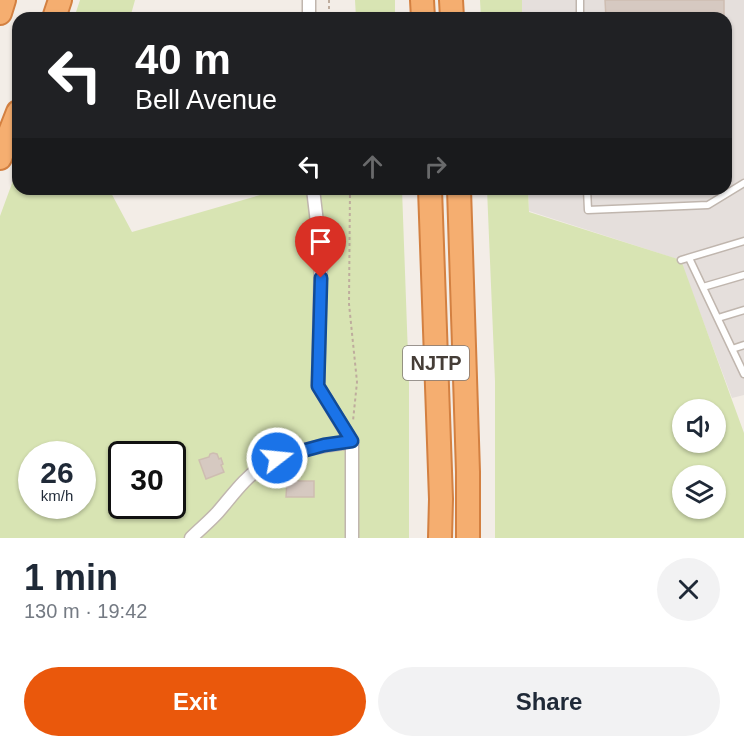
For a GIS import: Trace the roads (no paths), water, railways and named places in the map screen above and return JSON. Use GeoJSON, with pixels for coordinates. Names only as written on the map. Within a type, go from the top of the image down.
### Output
{"type":"FeatureCollection","features":[{"type":"Feature","properties":{"kind":"highway"},"geometry":{"type":"LineString","coordinates":[[0,13],[4,0]]}},
{"type":"Feature","properties":{"kind":"highway"},"geometry":{"type":"LineString","coordinates":[[0,158],[12,127]]}},
{"type":"Feature","properties":{"kind":"highway","name":"NJTP"},"geometry":{"type":"LineString","coordinates":[[430,195],[440,538]]}},
{"type":"Feature","properties":{"kind":"highway","name":"NJTP"},"geometry":{"type":"LineString","coordinates":[[459,195],[468,538]]}},
{"type":"Feature","properties":{"kind":"street"},"geometry":{"type":"LineString","coordinates":[[315,195],[321,256],[318,386],[352,441],[352,538]]}},
{"type":"Feature","properties":{"kind":"street"},"geometry":{"type":"LineString","coordinates":[[192,538],[237,488],[261,467],[277,458],[324,445],[352,441]]}},
{"type":"Feature","properties":{"kind":"lane"},"geometry":{"type":"LineString","coordinates":[[587,195],[588,210],[708,205],[724,195]]}},
{"type":"Feature","properties":{"kind":"lane"},"geometry":{"type":"LineString","coordinates":[[681,260],[744,241]]}},
{"type":"Feature","properties":{"kind":"lane"},"geometry":{"type":"LineString","coordinates":[[689,258],[744,374]]}},
{"type":"Feature","properties":{"kind":"lane"},"geometry":{"type":"LineString","coordinates":[[703,287],[744,274]]}},
{"type":"Feature","properties":{"kind":"lane"},"geometry":{"type":"LineString","coordinates":[[718,318],[744,310]]}},
{"type":"Feature","properties":{"kind":"lane"},"geometry":{"type":"LineString","coordinates":[[732,349],[744,345]]}}]}
